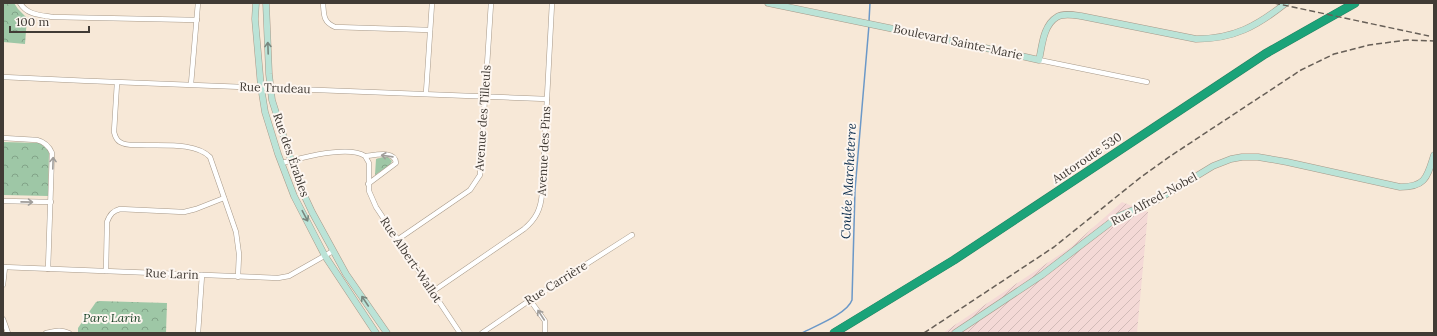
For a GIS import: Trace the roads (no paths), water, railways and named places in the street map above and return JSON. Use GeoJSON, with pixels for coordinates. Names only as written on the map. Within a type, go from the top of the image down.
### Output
{"type":"FeatureCollection","features":[{"type":"Feature","properties":{"kind":"highway","name":"Autoroute 530"},"geometry":{"type":"LineString","coordinates":[[834,333],[954,260],[1265,54],[1318,22],[1355,3]]}},
{"type":"Feature","properties":{"kind":"street"},"geometry":{"type":"LineString","coordinates":[[20,3],[26,11],[41,16],[197,20]]}},
{"type":"Feature","properties":{"kind":"street"},"geometry":{"type":"LineString","coordinates":[[191,84],[198,3]]}},
{"type":"Feature","properties":{"kind":"street","name":"Rue des Érables"},"geometry":{"type":"LineString","coordinates":[[256,3],[256,29],[261,87],[265,112],[282,163],[294,196],[325,256],[376,333]]}},
{"type":"Feature","properties":{"kind":"street","name":"Rue des Érables"},"geometry":{"type":"LineString","coordinates":[[266,3],[272,100],[298,182],[312,212],[346,274],[386,333]]}},
{"type":"Feature","properties":{"kind":"street"},"geometry":{"type":"LineString","coordinates":[[323,3],[325,18],[329,25],[335,27],[430,30]]}},
{"type":"Feature","properties":{"kind":"street"},"geometry":{"type":"LineString","coordinates":[[426,93],[432,3]]}},
{"type":"Feature","properties":{"kind":"street","name":"Avenue des Tilleuls"},"geometry":{"type":"LineString","coordinates":[[397,240],[466,194],[474,186],[481,170],[491,3]]}},
{"type":"Feature","properties":{"kind":"street","name":"Avenue des Pins"},"geometry":{"type":"LineString","coordinates":[[432,292],[524,229],[530,224],[540,208],[552,3]]}},
{"type":"Feature","properties":{"kind":"street","name":"Boulevard Sainte-Marie"},"geometry":{"type":"LineString","coordinates":[[768,3],[981,46],[1039,60],[1147,82]]}},
{"type":"Feature","properties":{"kind":"street"},"geometry":{"type":"LineString","coordinates":[[1039,60],[1044,35],[1057,17],[1067,15],[1082,16],[1196,39],[1214,39],[1231,36],[1247,29],[1264,20],[1286,3]]}},
{"type":"Feature","properties":{"kind":"street","name":"Rue Trudeau"},"geometry":{"type":"LineString","coordinates":[[3,77],[116,83],[191,84],[546,98]]}},
{"type":"Feature","properties":{"kind":"street"},"geometry":{"type":"LineString","coordinates":[[116,83],[114,132],[118,142],[130,145],[190,147],[204,152],[210,157],[238,243],[240,254],[238,277]]}},
{"type":"Feature","properties":{"kind":"street"},"geometry":{"type":"LineString","coordinates":[[3,138],[43,141],[50,148],[53,158],[48,269]]}},
{"type":"Feature","properties":{"kind":"street"},"geometry":{"type":"LineString","coordinates":[[282,163],[331,152],[358,153],[366,156],[393,156],[396,163],[368,184]]}},
{"type":"Feature","properties":{"kind":"street","name":"Rue Alfred-Nobel"},"geometry":{"type":"LineString","coordinates":[[955,333],[1042,275],[1119,216],[1157,200],[1213,166],[1231,159],[1258,157],[1400,187],[1412,187],[1421,183],[1427,176],[1434,155]]}},
{"type":"Feature","properties":{"kind":"street","name":"Rue Albert-Wallot"},"geometry":{"type":"LineString","coordinates":[[366,156],[369,163],[369,191],[373,202],[460,333]]}},
{"type":"Feature","properties":{"kind":"street"},"geometry":{"type":"LineString","coordinates":[[106,271],[107,222],[110,215],[114,211],[120,209],[184,212],[196,210],[224,198]]}},
{"type":"Feature","properties":{"kind":"street"},"geometry":{"type":"LineString","coordinates":[[3,201],[51,202]]}},
{"type":"Feature","properties":{"kind":"street","name":"Rue Carrière"},"geometry":{"type":"LineString","coordinates":[[482,333],[530,300],[632,235]]}},
{"type":"Feature","properties":{"kind":"street","name":"Rue Larin"},"geometry":{"type":"LineString","coordinates":[[4,267],[278,278],[289,276],[333,251]]}},
{"type":"Feature","properties":{"kind":"street"},"geometry":{"type":"LineString","coordinates":[[3,285],[4,267]]}},
{"type":"Feature","properties":{"kind":"street"},"geometry":{"type":"LineString","coordinates":[[198,333],[202,275]]}},
{"type":"Feature","properties":{"kind":"street"},"geometry":{"type":"LineString","coordinates":[[530,300],[545,321],[545,333]]}},
{"type":"Feature","properties":{"kind":"street"},"geometry":{"type":"LineString","coordinates":[[3,319],[8,333]]}},
{"type":"Feature","properties":{"kind":"street"},"geometry":{"type":"LineString","coordinates":[[46,333],[57,330],[63,330],[69,333]]}},
{"type":"Feature","properties":{"kind":"waterway","name":"Coulée Marcheterre"},"geometry":{"type":"LineString","coordinates":[[869,21],[870,3]]}},
{"type":"Feature","properties":{"kind":"waterway","name":"Coulée Marcheterre"},"geometry":{"type":"LineString","coordinates":[[802,333],[837,315],[844,310],[852,300],[855,190],[869,25]]}},
{"type":"Feature","properties":{"kind":"railway"},"geometry":{"type":"LineString","coordinates":[[1274,3],[1429,36]]}},
{"type":"Feature","properties":{"kind":"railway"},"geometry":{"type":"LineString","coordinates":[[924,333],[1054,247],[1141,177],[1172,155],[1301,70],[1334,54],[1369,45],[1407,40],[1434,41]]}},
{"type":"Feature","properties":{"kind":"park label","name":"Parc Larin"},"geometry":{"type":"Point","coordinates":[112,318]}}]}
